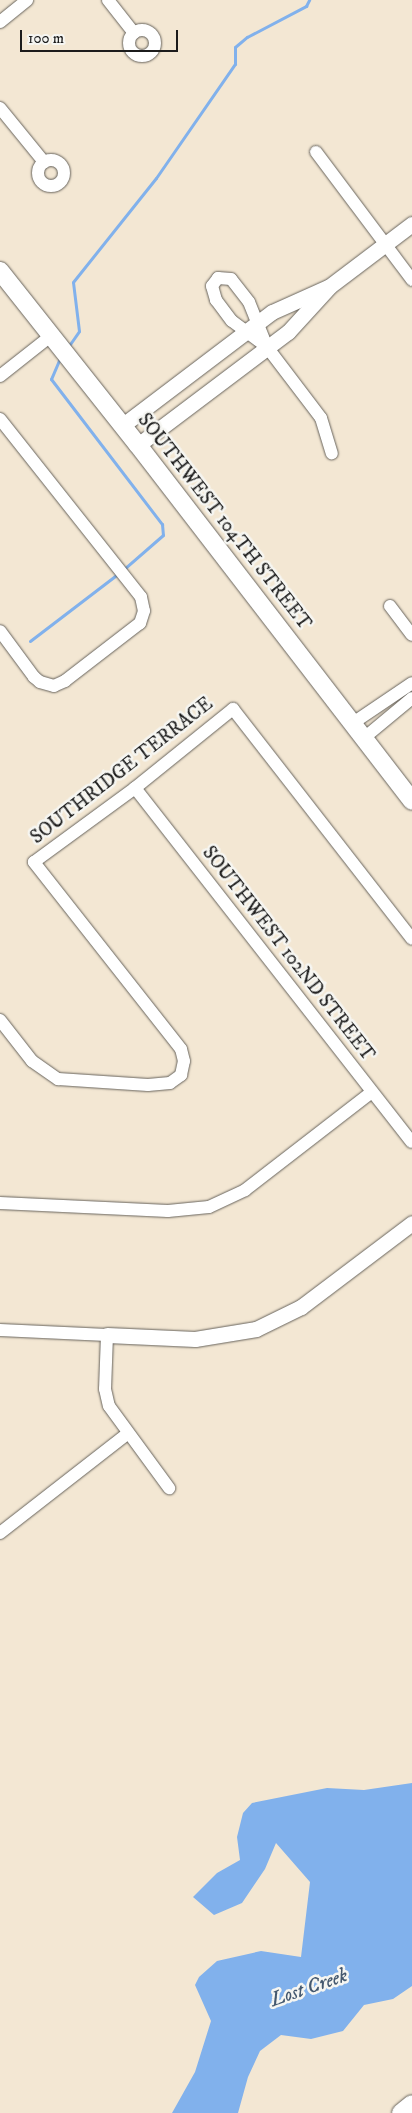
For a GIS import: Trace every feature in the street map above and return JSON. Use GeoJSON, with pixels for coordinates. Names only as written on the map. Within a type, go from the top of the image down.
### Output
{"type":"FeatureCollection","features":[{"type":"Feature","properties":{"kind":"main road","name":"SOUTHWEST 104TH STREET"},"geometry":{"type":"LineString","coordinates":[[0,270],[123,425],[412,801]]}},
{"type":"Feature","properties":{"kind":"main road"},"geometry":{"type":"LineString","coordinates":[[401,2113],[412,2104]]}},
{"type":"Feature","properties":{"kind":"street"},"geometry":{"type":"LineString","coordinates":[[0,22],[27,0]]}},
{"type":"Feature","properties":{"kind":"street"},"geometry":{"type":"LineString","coordinates":[[108,0],[134,33]]}},
{"type":"Feature","properties":{"kind":"street"},"geometry":{"type":"LineString","coordinates":[[0,108],[44,162]]}},
{"type":"Feature","properties":{"kind":"street"},"geometry":{"type":"LineString","coordinates":[[316,152],[412,280]]}},
{"type":"Feature","properties":{"kind":"street"},"geometry":{"type":"LineString","coordinates":[[138,445],[297,325],[330,286],[412,224]]}},
{"type":"Feature","properties":{"kind":"street"},"geometry":{"type":"LineString","coordinates":[[267,347],[259,321],[236,284],[226,277],[218,278],[212,286],[212,294],[232,321],[267,347],[321,418],[332,453]]}},
{"type":"Feature","properties":{"kind":"street"},"geometry":{"type":"LineString","coordinates":[[123,425],[284,304],[330,286]]}},
{"type":"Feature","properties":{"kind":"street"},"geometry":{"type":"LineString","coordinates":[[0,376],[56,341]]}},
{"type":"Feature","properties":{"kind":"street"},"geometry":{"type":"LineString","coordinates":[[0,419],[140,597],[144,611],[140,623],[65,681],[46,685],[34,677],[0,631]]}},
{"type":"Feature","properties":{"kind":"street"},"geometry":{"type":"LineString","coordinates":[[390,606],[412,635]]}},
{"type":"Feature","properties":{"kind":"street"},"geometry":{"type":"LineString","coordinates":[[353,723],[412,683]]}},
{"type":"Feature","properties":{"kind":"street"},"geometry":{"type":"LineString","coordinates":[[364,738],[412,698]]}},
{"type":"Feature","properties":{"kind":"street","name":"SOUTHRIDGE TERRACE"},"geometry":{"type":"LineString","coordinates":[[0,1020],[32,1061],[58,1079],[139,1085],[164,1084],[178,1079],[184,1064],[181,1049],[34,862],[135,788],[233,709],[412,939]]}},
{"type":"Feature","properties":{"kind":"street","name":"SOUTHWEST 102ND STREET"},"geometry":{"type":"LineString","coordinates":[[135,788],[412,1142]]}},
{"type":"Feature","properties":{"kind":"street"},"geometry":{"type":"LineString","coordinates":[[0,1203],[168,1211],[209,1207],[245,1190],[372,1092]]}},
{"type":"Feature","properties":{"kind":"street"},"geometry":{"type":"LineString","coordinates":[[0,1330],[195,1339],[256,1329],[302,1306],[412,1222]]}},
{"type":"Feature","properties":{"kind":"street"},"geometry":{"type":"LineString","coordinates":[[107,1335],[107,1400],[127,1434],[169,1488]]}},
{"type":"Feature","properties":{"kind":"street"},"geometry":{"type":"LineString","coordinates":[[0,1533],[127,1434]]}},
{"type":"Feature","properties":{"kind":"water","name":"Lost Creek"},"geometry":{"type":"Polygon","coordinates":[[[412,1783],[412,1986],[393,1999],[364,2005],[343,2031],[311,2039],[281,2035],[260,2051],[248,2077],[238,2113],[172,2113],[195,2072],[211,2021],[195,1985],[199,1977],[217,1961],[261,1951],[301,1957],[310,1882],[276,1843],[265,1869],[242,1903],[214,1915],[193,1897],[217,1873],[240,1860],[237,1837],[243,1813],[252,1803],[327,1788],[364,1790],[412,1783]]]}},
{"type":"Feature","properties":{"kind":"waterway"},"geometry":{"type":"LineString","coordinates":[[68,347],[79,331],[73,282],[156,178],[235,64],[235,47],[247,37],[306,6],[309,0]]}},
{"type":"Feature","properties":{"kind":"waterway"},"geometry":{"type":"LineString","coordinates":[[60,358],[51,379],[162,524],[163,535],[124,569]]}},
{"type":"Feature","properties":{"kind":"waterway"},"geometry":{"type":"LineString","coordinates":[[30,641],[119,573]]}}]}
